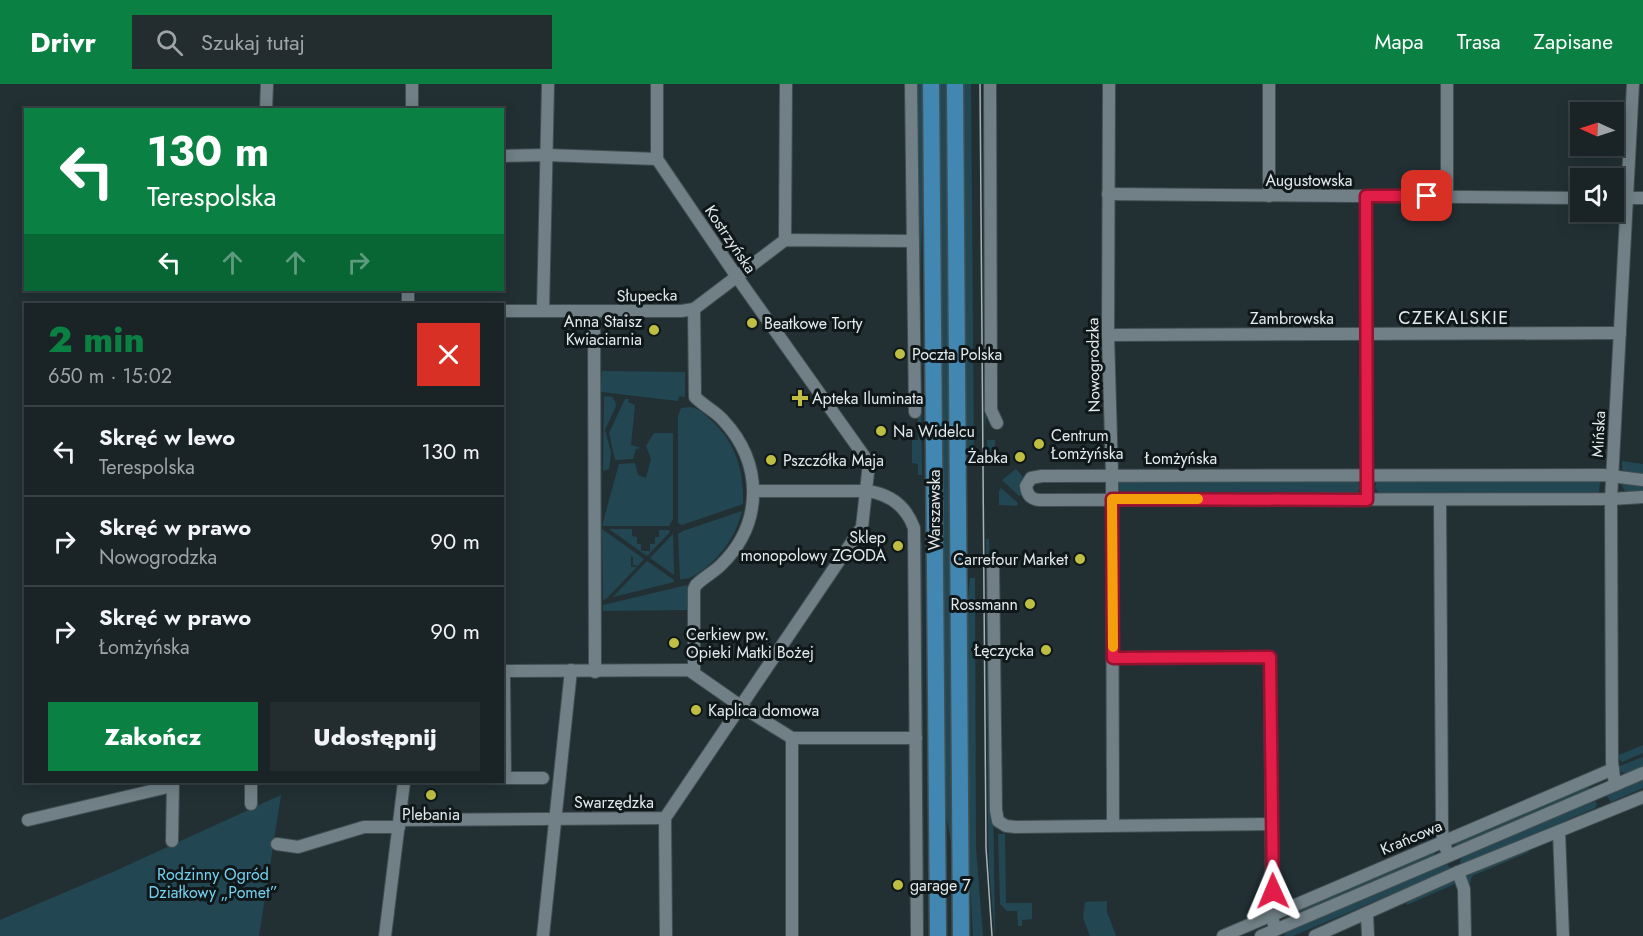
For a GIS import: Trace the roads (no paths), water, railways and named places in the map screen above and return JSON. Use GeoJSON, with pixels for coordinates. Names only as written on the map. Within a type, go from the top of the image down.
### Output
{"type":"FeatureCollection","features":[{"type":"Feature","properties":{"kind":"main road","name":"Warszawska"},"geometry":{"type":"LineString","coordinates":[[931,84],[938,936]]}},
{"type":"Feature","properties":{"kind":"main road","name":"Warszawska"},"geometry":{"type":"LineString","coordinates":[[955,84],[961,936]]}},
{"type":"Feature","properties":{"kind":"street"},"geometry":{"type":"LineString","coordinates":[[266,108],[267,84]]}},
{"type":"Feature","properties":{"kind":"street"},"geometry":{"type":"LineString","coordinates":[[412,84],[412,108]]}},
{"type":"Feature","properties":{"kind":"street"},"geometry":{"type":"LineString","coordinates":[[543,311],[548,84]]}},
{"type":"Feature","properties":{"kind":"street"},"geometry":{"type":"LineString","coordinates":[[504,156],[547,155],[657,159],[657,84]]}},
{"type":"Feature","properties":{"kind":"street"},"geometry":{"type":"LineString","coordinates":[[786,84],[785,240],[913,241]]}},
{"type":"Feature","properties":{"kind":"street"},"geometry":{"type":"LineString","coordinates":[[911,84],[915,412]]}},
{"type":"Feature","properties":{"kind":"street"},"geometry":{"type":"LineString","coordinates":[[990,84],[991,394],[992,410],[997,423]]}},
{"type":"Feature","properties":{"kind":"street","name":"Nowogrodzka"},"geometry":{"type":"LineString","coordinates":[[1109,84],[1108,335],[1112,475],[1113,825]]}},
{"type":"Feature","properties":{"kind":"street"},"geometry":{"type":"LineString","coordinates":[[1269,84],[1269,196]]}},
{"type":"Feature","properties":{"kind":"street"},"geometry":{"type":"LineString","coordinates":[[1447,84],[1447,197]]}},
{"type":"Feature","properties":{"kind":"street","name":"Mińska"},"geometry":{"type":"LineString","coordinates":[[1616,785],[1613,769],[1611,499],[1633,84]]}},
{"type":"Feature","properties":{"kind":"street","name":"Kostrzyńska"},"geometry":{"type":"LineString","coordinates":[[657,159],[869,464]]}},
{"type":"Feature","properties":{"kind":"street","name":"Augustowska"},"geometry":{"type":"LineString","coordinates":[[1108,194],[1570,198]]}},
{"type":"Feature","properties":{"kind":"street"},"geometry":{"type":"LineString","coordinates":[[1366,196],[1367,500]]}},
{"type":"Feature","properties":{"kind":"street"},"geometry":{"type":"LineString","coordinates":[[1624,198],[1643,198]]}},
{"type":"Feature","properties":{"kind":"street","name":"Słupecka"},"geometry":{"type":"LineString","coordinates":[[504,311],[594,312],[694,309],[785,240]]}},
{"type":"Feature","properties":{"kind":"street"},"geometry":{"type":"LineString","coordinates":[[694,309],[694,397],[723,419],[736,436],[748,459],[754,491],[748,521],[741,538],[721,565],[694,589],[694,672]]}},
{"type":"Feature","properties":{"kind":"street"},"geometry":{"type":"LineString","coordinates":[[594,312],[595,672]]}},
{"type":"Feature","properties":{"kind":"street","name":"Zambrowska"},"geometry":{"type":"LineString","coordinates":[[1108,335],[1620,333]]}},
{"type":"Feature","properties":{"kind":"street","name":"Swarzędzka"},"geometry":{"type":"LineString","coordinates":[[277,844],[298,846],[364,827],[400,824],[665,818],[862,527],[869,464]]}},
{"type":"Feature","properties":{"kind":"street","name":"Łomżyńska"},"geometry":{"type":"LineString","coordinates":[[1643,480],[1613,475],[1112,475],[1038,476],[1029,480],[1026,486],[1029,495],[1036,500],[1440,500],[1643,497]]}},
{"type":"Feature","properties":{"kind":"street","name":"Warszawska"},"geometry":{"type":"LineString","coordinates":[[754,491],[882,493],[902,507],[914,528],[917,936]]}},
{"type":"Feature","properties":{"kind":"street"},"geometry":{"type":"LineString","coordinates":[[1440,500],[1443,841],[1449,856]]}},
{"type":"Feature","properties":{"kind":"street"},"geometry":{"type":"LineString","coordinates":[[993,563],[998,821],[1006,826],[1016,827],[1272,824]]}},
{"type":"Feature","properties":{"kind":"street"},"geometry":{"type":"LineString","coordinates":[[1113,658],[1270,657],[1272,915],[1275,930]]}},
{"type":"Feature","properties":{"kind":"street"},"geometry":{"type":"LineString","coordinates":[[543,936],[571,670]]}},
{"type":"Feature","properties":{"kind":"street"},"geometry":{"type":"LineString","coordinates":[[504,674],[571,670],[595,672],[689,670],[792,738],[915,738]]}},
{"type":"Feature","properties":{"kind":"street"},"geometry":{"type":"LineString","coordinates":[[504,726],[505,778],[543,778]]}},
{"type":"Feature","properties":{"kind":"street"},"geometry":{"type":"LineString","coordinates":[[792,738],[792,936]]}},
{"type":"Feature","properties":{"kind":"street","name":"Krańcowa"},"geometry":{"type":"LineString","coordinates":[[1223,936],[1613,769]]}},
{"type":"Feature","properties":{"kind":"street","name":"Krańcowa"},"geometry":{"type":"LineString","coordinates":[[1261,936],[1643,773]]}},
{"type":"Feature","properties":{"kind":"street"},"geometry":{"type":"LineString","coordinates":[[251,783],[251,804]]}},
{"type":"Feature","properties":{"kind":"street"},"geometry":{"type":"LineString","coordinates":[[385,936],[404,783]]}},
{"type":"Feature","properties":{"kind":"street"},"geometry":{"type":"LineString","coordinates":[[28,820],[172,784],[171,841]]}},
{"type":"Feature","properties":{"kind":"street"},"geometry":{"type":"LineString","coordinates":[[1315,936],[1458,872],[1643,797]]}},
{"type":"Feature","properties":{"kind":"street"},"geometry":{"type":"LineString","coordinates":[[665,818],[666,936]]}},
{"type":"Feature","properties":{"kind":"street"},"geometry":{"type":"LineString","coordinates":[[1559,832],[1563,936]]}},
{"type":"Feature","properties":{"kind":"street"},"geometry":{"type":"LineString","coordinates":[[1458,872],[1464,889],[1465,936]]}},
{"type":"Feature","properties":{"kind":"street"},"geometry":{"type":"LineString","coordinates":[[1367,914],[1368,936]]}},
{"type":"Feature","properties":{"kind":"tram line"},"geometry":{"type":"LineString","coordinates":[[980,84],[986,848],[992,936]]}},
{"type":"Feature","properties":{"kind":"place","name":"Beatkowe Torty"},"geometry":{"type":"Point","coordinates":[752,323]}},
{"type":"Feature","properties":{"kind":"place","name":"Anna Staisz Kwiaciarnia"},"geometry":{"type":"Point","coordinates":[654,330]}},
{"type":"Feature","properties":{"kind":"place","name":"Poczta Polska"},"geometry":{"type":"Point","coordinates":[900,354]}},
{"type":"Feature","properties":{"kind":"place","name":"Apteka Iluminata"},"geometry":{"type":"Point","coordinates":[800,398]}},
{"type":"Feature","properties":{"kind":"place","name":"Na Widelcu"},"geometry":{"type":"Point","coordinates":[881,431]}},
{"type":"Feature","properties":{"kind":"place","name":"Centrum Łomżyńska"},"geometry":{"type":"Point","coordinates":[1039,444]}},
{"type":"Feature","properties":{"kind":"place","name":"Żabka"},"geometry":{"type":"Point","coordinates":[1020,457]}},
{"type":"Feature","properties":{"kind":"place","name":"Pszczółka Maja"},"geometry":{"type":"Point","coordinates":[771,460]}},
{"type":"Feature","properties":{"kind":"place","name":"Sklep monopolowy ZGODA"},"geometry":{"type":"Point","coordinates":[898,546]}},
{"type":"Feature","properties":{"kind":"place","name":"Carrefour Market"},"geometry":{"type":"Point","coordinates":[1080,559]}},
{"type":"Feature","properties":{"kind":"place","name":"Rossmann"},"geometry":{"type":"Point","coordinates":[1030,604]}},
{"type":"Feature","properties":{"kind":"place","name":"Cerkiew pw. Opieki Matki Bożej"},"geometry":{"type":"Point","coordinates":[674,643]}},
{"type":"Feature","properties":{"kind":"place","name":"Łęczycka"},"geometry":{"type":"Point","coordinates":[1046,650]}},
{"type":"Feature","properties":{"kind":"place","name":"Kaplica domowa"},"geometry":{"type":"Point","coordinates":[696,710]}},
{"type":"Feature","properties":{"kind":"place","name":"Plebania"},"geometry":{"type":"Point","coordinates":[431,795]}},
{"type":"Feature","properties":{"kind":"place","name":"garage 7"},"geometry":{"type":"Point","coordinates":[898,885]}},
{"type":"Feature","properties":{"kind":"district","name":"CZEKALSKIE"},"geometry":{"type":"Point","coordinates":[1454,318]}},
{"type":"Feature","properties":{"kind":"park label","name":"Rodzinny Ogród Działkowy „Pomet”"},"geometry":{"type":"Point","coordinates":[213,883]}}]}
